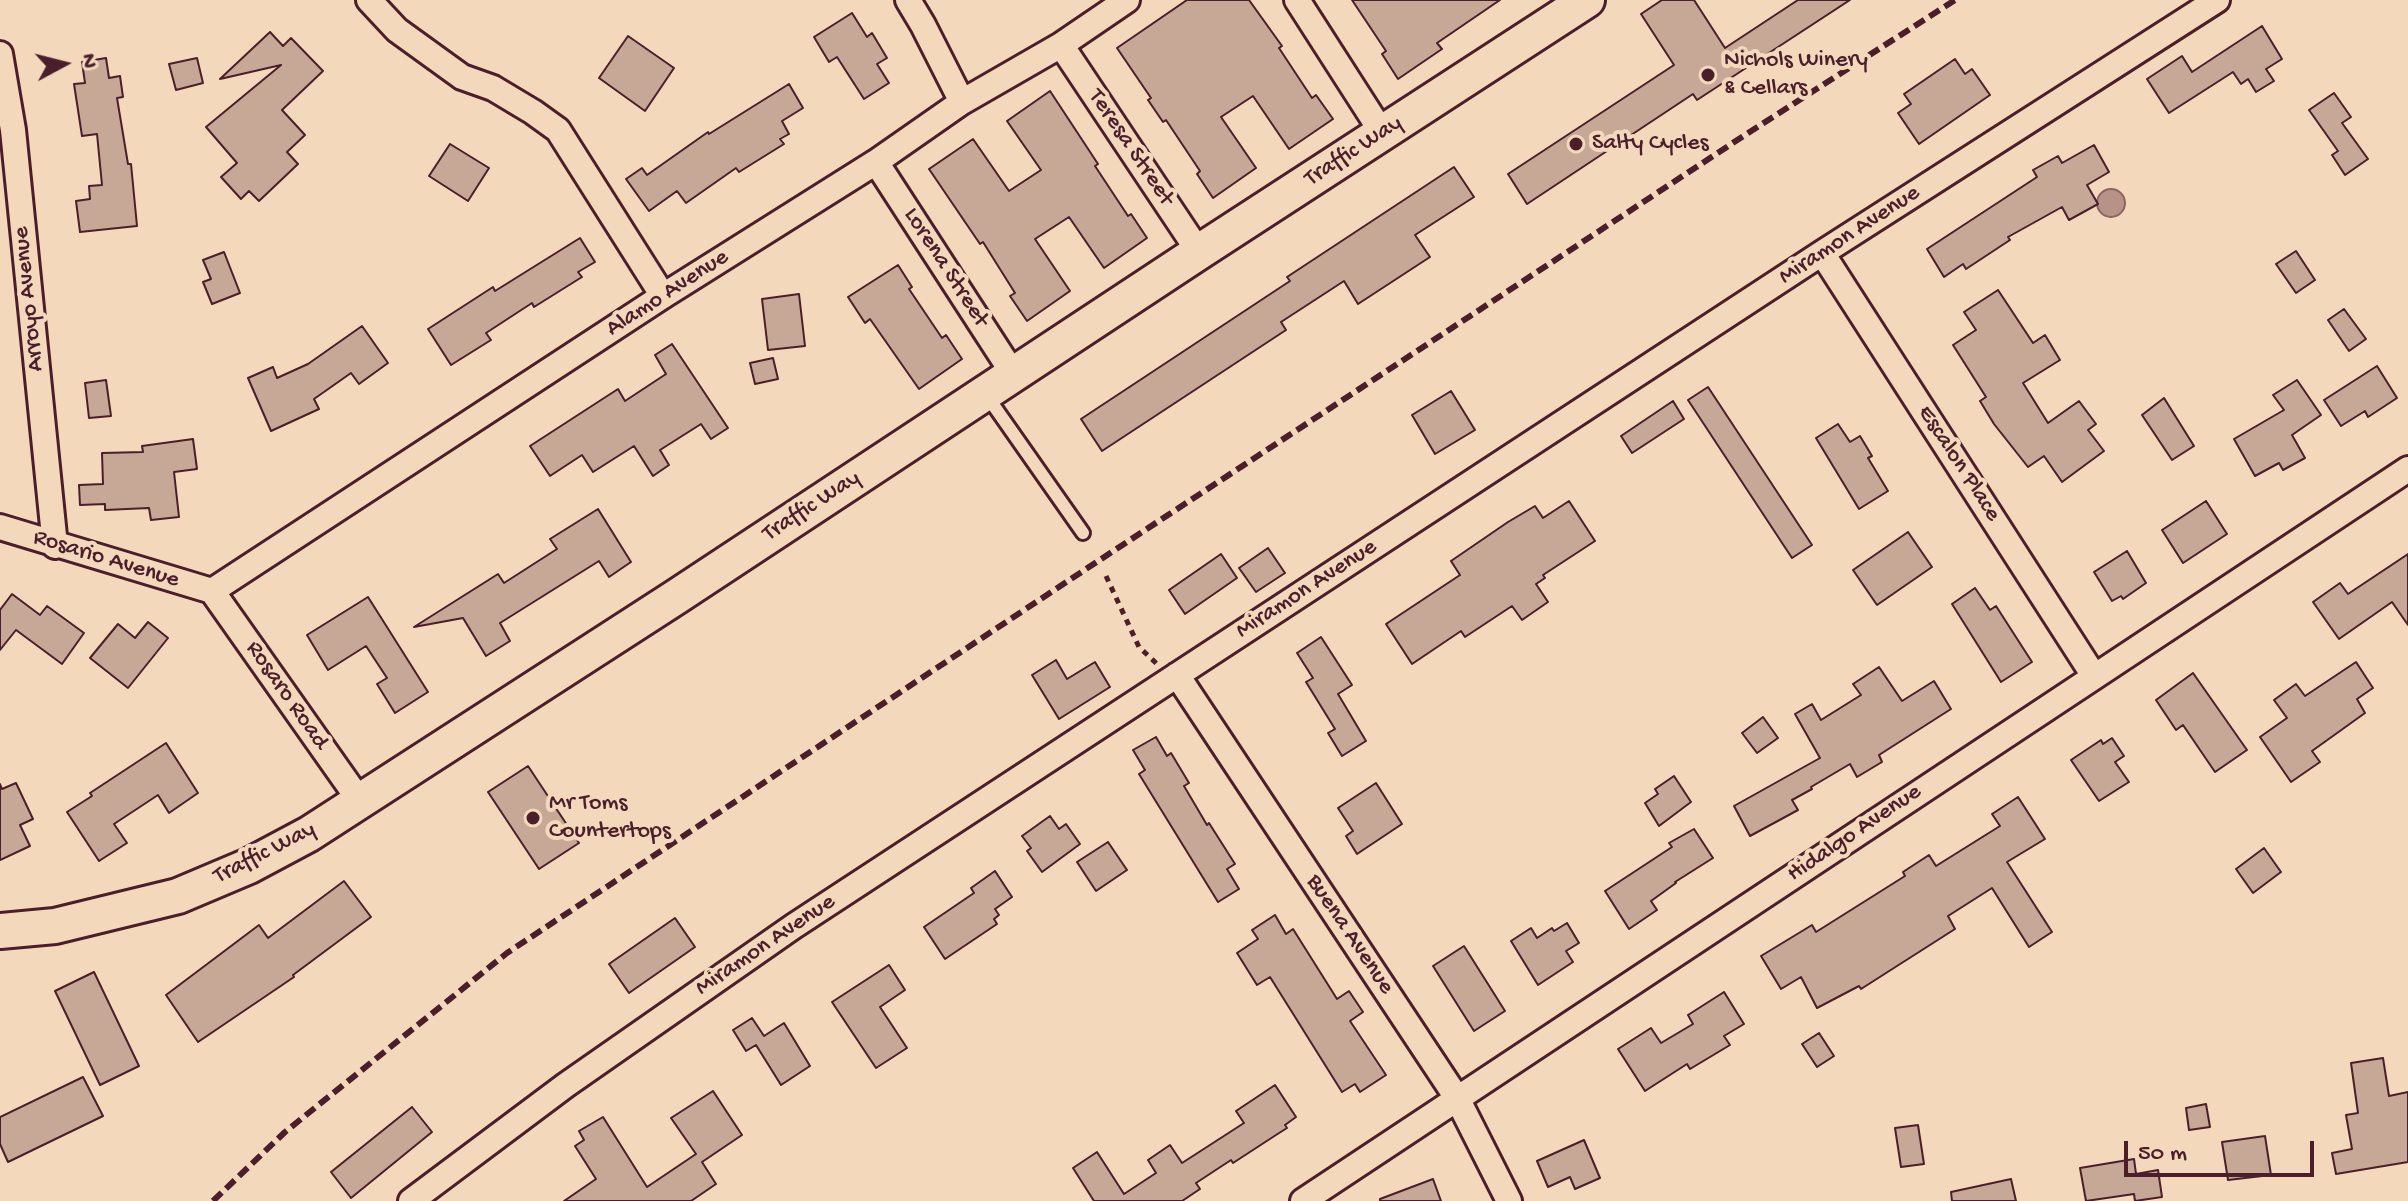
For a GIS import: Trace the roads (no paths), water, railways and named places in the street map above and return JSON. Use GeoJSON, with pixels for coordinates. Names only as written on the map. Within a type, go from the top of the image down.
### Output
{"type":"FeatureCollection","features":[{"type":"Feature","properties":{"kind":"street"},"geometry":{"type":"LineString","coordinates":[[369,0],[397,30],[462,77],[493,88],[558,130],[663,296]]}},
{"type":"Feature","properties":{"kind":"street"},"geometry":{"type":"LineString","coordinates":[[908,0],[962,102]]}},
{"type":"Feature","properties":{"kind":"street","name":"Alamo Avenue"},"geometry":{"type":"LineString","coordinates":[[212,591],[663,296],[876,162],[962,102],[1061,45],[1127,0]]}},
{"type":"Feature","properties":{"kind":"street"},"geometry":{"type":"LineString","coordinates":[[1297,0],[1383,134]]}},
{"type":"Feature","properties":{"kind":"street","name":"Traffic Way"},"geometry":{"type":"LineString","coordinates":[[0,931],[55,926],[178,896],[249,866],[309,834],[1587,0]]}},
{"type":"Feature","properties":{"kind":"street","name":"Miramon Avenue"},"geometry":{"type":"LineString","coordinates":[[411,1201],[566,1085],[794,926],[1822,253],[2217,0]]}},
{"type":"Feature","properties":{"kind":"street","name":"Teresa Street"},"geometry":{"type":"LineString","coordinates":[[1061,45],[1199,252]]}},
{"type":"Feature","properties":{"kind":"street","name":"Arroyo Avenue"},"geometry":{"type":"LineString","coordinates":[[0,54],[13,130],[55,546]]}},
{"type":"Feature","properties":{"kind":"street","name":"Lorena Street"},"geometry":{"type":"LineString","coordinates":[[876,162],[1014,375]]}},
{"type":"Feature","properties":{"kind":"street","name":"Escalon Place"},"geometry":{"type":"LineString","coordinates":[[1822,253],[2094,676]]}},
{"type":"Feature","properties":{"kind":"street","name":"Hidalgo Avenue"},"geometry":{"type":"LineString","coordinates":[[1303,1201],[2408,469]]}},
{"type":"Feature","properties":{"kind":"street","name":"Rosario Avenue"},"geometry":{"type":"LineString","coordinates":[[0,527],[212,591]]}},
{"type":"Feature","properties":{"kind":"street","name":"Rosaro Road"},"geometry":{"type":"LineString","coordinates":[[212,591],[360,801]]}},
{"type":"Feature","properties":{"kind":"street","name":"Buena Avenue"},"geometry":{"type":"LineString","coordinates":[[1173,678],[1457,1098],[1509,1201]]}},
{"type":"Feature","properties":{"kind":"lane"},"geometry":{"type":"LineString","coordinates":[[985,393],[1083,533]]}},
{"type":"Feature","properties":{"kind":"railway"},"geometry":{"type":"LineString","coordinates":[[213,1201],[285,1132],[507,953],[1745,135],[1955,0]]}},
{"type":"Feature","properties":{"kind":"place","name":"Nichols Winery & Cellars"},"geometry":{"type":"Point","coordinates":[1708,75]}},
{"type":"Feature","properties":{"kind":"place","name":"Salty Cycles"},"geometry":{"type":"Point","coordinates":[1576,144]}},
{"type":"Feature","properties":{"kind":"place","name":"Mr Toms Countertops"},"geometry":{"type":"Point","coordinates":[533,818]}}]}
